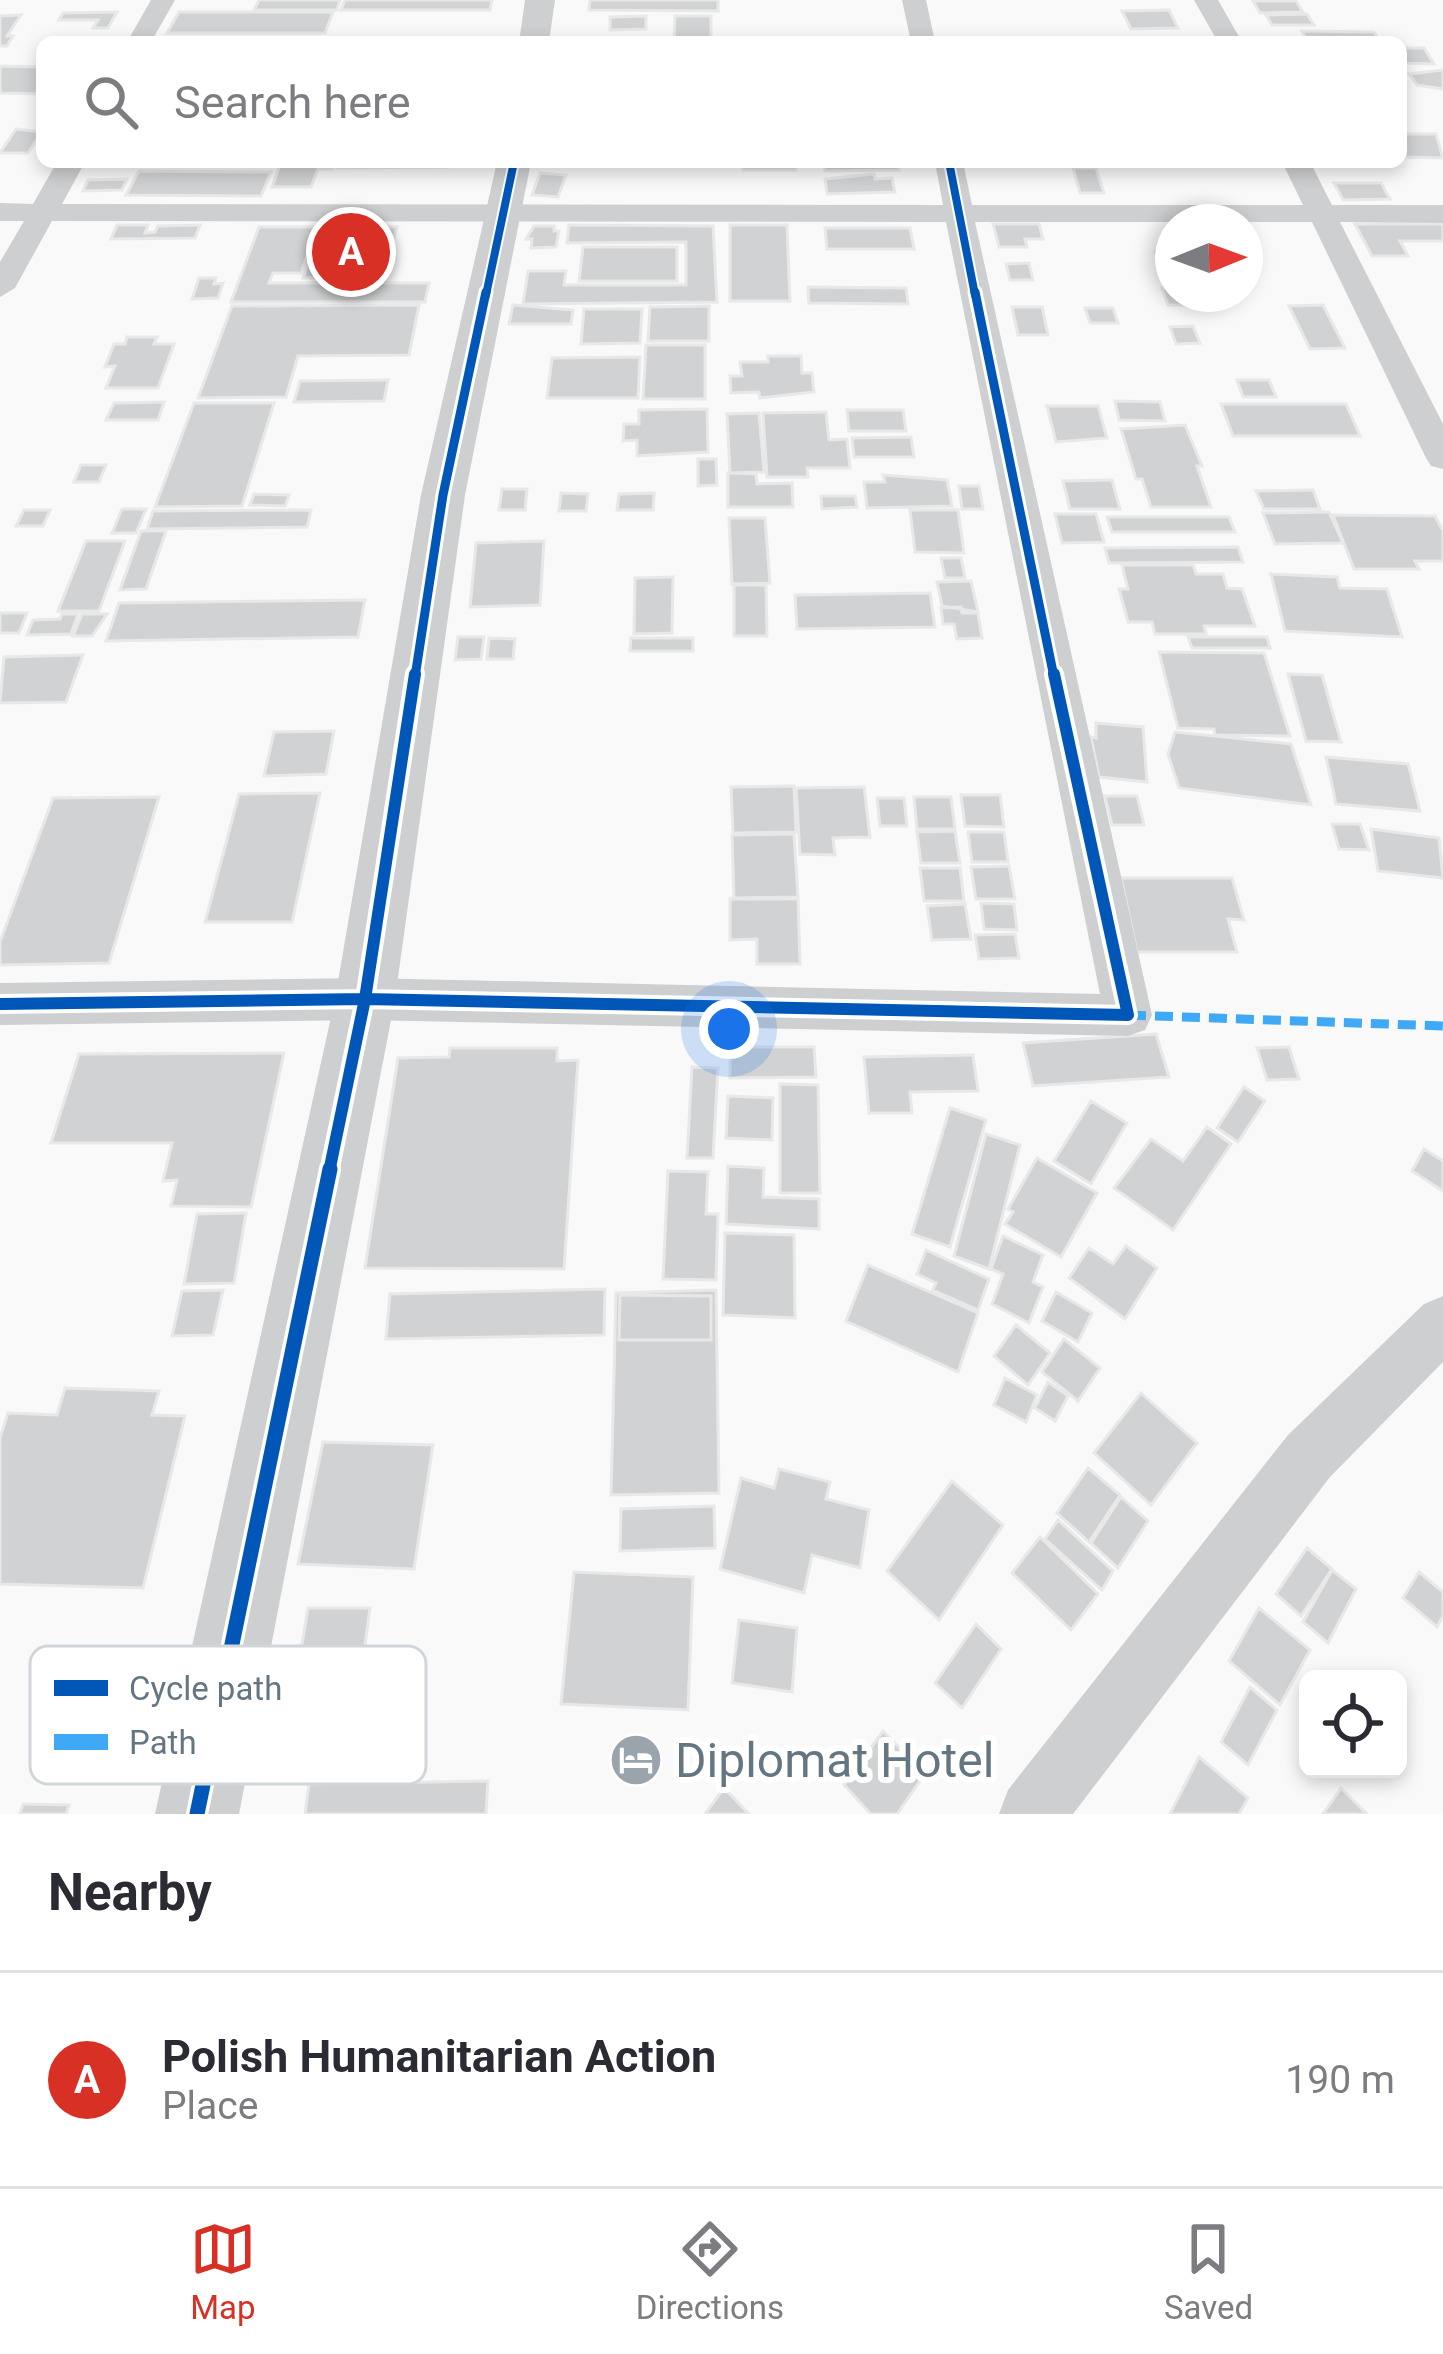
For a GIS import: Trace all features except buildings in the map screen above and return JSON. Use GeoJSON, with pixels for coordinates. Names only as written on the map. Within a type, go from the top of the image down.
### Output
{"type":"FeatureCollection","features":[{"type":"Feature","properties":{"kind":"street"},"geometry":{"type":"LineString","coordinates":[[143,36],[163,0]]}},
{"type":"Feature","properties":{"kind":"street"},"geometry":{"type":"LineString","coordinates":[[534,36],[540,0]]}},
{"type":"Feature","properties":{"kind":"street"},"geometry":{"type":"LineString","coordinates":[[914,0],[922,36]]}},
{"type":"Feature","properties":{"kind":"street"},"geometry":{"type":"LineString","coordinates":[[1206,0],[1227,36]]}},
{"type":"Feature","properties":{"kind":"street"},"geometry":{"type":"LineString","coordinates":[[0,288],[68,168]]}},
{"type":"Feature","properties":{"kind":"street"},"geometry":{"type":"LineString","coordinates":[[0,1004],[364,1000],[1128,1015],[1014,491],[950,168]]}},
{"type":"Feature","properties":{"kind":"street"},"geometry":{"type":"LineString","coordinates":[[1299,168],[1443,458]]}},
{"type":"Feature","properties":{"kind":"street"},"geometry":{"type":"LineString","coordinates":[[231,1646],[364,1000],[443,495],[510,187]]}},
{"type":"Feature","properties":{"kind":"street"},"geometry":{"type":"LineString","coordinates":[[0,212],[510,187],[959,211],[1443,214]]}},
{"type":"Feature","properties":{"kind":"street"},"geometry":{"type":"LineString","coordinates":[[1032,1814],[1310,1456],[1443,1323]]}},
{"type":"Feature","properties":{"kind":"street"},"geometry":{"type":"LineString","coordinates":[[197,1814],[203,1784]]}},
{"type":"Feature","properties":{"kind":"marked path"},"geometry":{"type":"LineString","coordinates":[[1128,1015],[1443,1026]]}},
{"type":"Feature","properties":{"kind":"cycle path"},"geometry":{"type":"LineString","coordinates":[[232,1646],[365,999],[443,495],[513,168]]}},
{"type":"Feature","properties":{"kind":"cycle path"},"geometry":{"type":"LineString","coordinates":[[0,1004],[365,999],[1128,1015],[1014,491],[950,168]]}},
{"type":"Feature","properties":{"kind":"cycle path"},"geometry":{"type":"LineString","coordinates":[[197,1814],[203,1784]]}},
{"type":"Feature","properties":{"kind":"place","name":"Polish Humanitarian Action"},"geometry":{"type":"Point","coordinates":[351,252]}},
{"type":"Feature","properties":{"kind":"place","name":"Diplomat Hotel"},"geometry":{"type":"Point","coordinates":[636,1760]}}]}
